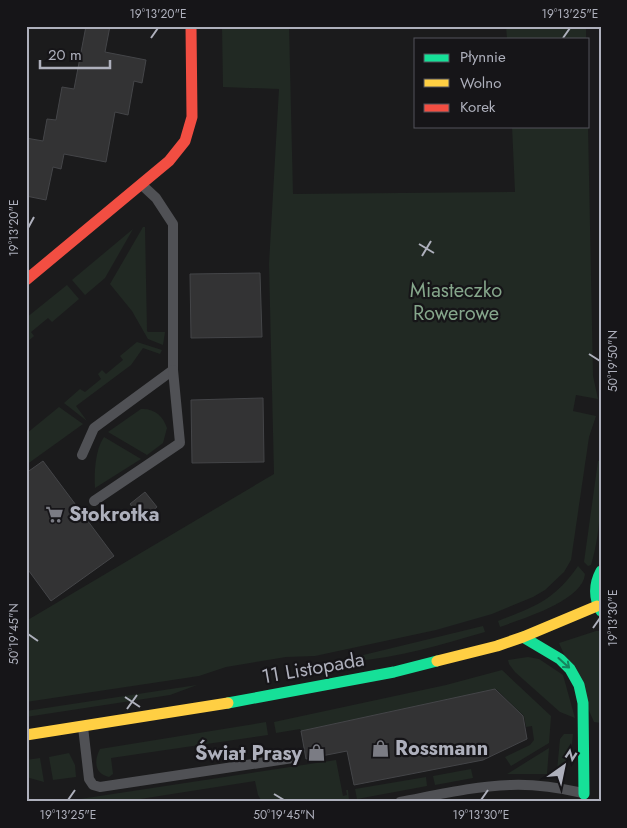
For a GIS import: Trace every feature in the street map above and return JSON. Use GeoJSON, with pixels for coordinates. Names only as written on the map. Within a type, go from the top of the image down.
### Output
{"type":"FeatureCollection","features":[{"type":"Feature","properties":{"kind":"street"},"geometry":{"type":"LineString","coordinates":[[26,280],[169,161],[185,141],[192,117],[191,26]]}},
{"type":"Feature","properties":{"kind":"street"},"geometry":{"type":"LineString","coordinates":[[599,609],[594,591],[597,576],[601,571]]}},
{"type":"Feature","properties":{"kind":"street","name":"11 Listopada"},"geometry":{"type":"LineString","coordinates":[[26,735],[206,707],[394,672],[497,646],[599,609]]}},
{"type":"Feature","properties":{"kind":"street"},"geometry":{"type":"LineString","coordinates":[[522,637],[559,658],[577,679],[584,706],[584,798]]}},
{"type":"Feature","properties":{"kind":"street"},"geometry":{"type":"LineString","coordinates":[[584,798],[597,768]]}},
{"type":"Feature","properties":{"kind":"lane"},"geometry":{"type":"LineString","coordinates":[[94,501],[180,444],[173,370],[173,224],[156,198],[142,184]]}},
{"type":"Feature","properties":{"kind":"lane"},"geometry":{"type":"LineString","coordinates":[[82,455],[94,428],[173,370]]}},
{"type":"Feature","properties":{"kind":"lane"},"geometry":{"type":"LineString","coordinates":[[83,726],[89,779],[93,784],[100,787],[294,758]]}},
{"type":"Feature","properties":{"kind":"lane"},"geometry":{"type":"LineString","coordinates":[[400,802],[492,786],[512,785],[550,787],[584,798]]}},
{"type":"Feature","properties":{"kind":"green space","name":"Miasteczko Rowerowe"},"geometry":{"type":"Polygon","coordinates":[[[222,26],[289,26],[293,194],[515,192],[512,128],[588,128],[593,376],[598,399],[576,395],[573,411],[596,416],[589,437],[571,560],[564,572],[545,590],[533,597],[492,614],[436,630],[315,656],[286,657],[226,667],[199,676],[26,702],[26,621],[274,474],[269,264],[279,89],[223,87],[222,26]]]}},
{"type":"Feature","properties":{"kind":"green space"},"geometry":{"type":"Polygon","coordinates":[[[506,26],[586,26],[586,38],[507,38],[506,26]]]}},
{"type":"Feature","properties":{"kind":"green space"},"geometry":{"type":"Polygon","coordinates":[[[143,227],[145,227],[147,331],[165,332],[163,345],[148,339],[132,311],[110,284],[143,227]]]}},
{"type":"Feature","properties":{"kind":"green space"},"geometry":{"type":"Polygon","coordinates":[[[133,229],[105,278],[85,295],[72,280],[133,229]]]}},
{"type":"Feature","properties":{"kind":"green space"},"geometry":{"type":"Polygon","coordinates":[[[67,285],[79,299],[52,322],[48,318],[31,332],[34,336],[26,343],[26,318],[67,285]]]}},
{"type":"Feature","properties":{"kind":"green space"},"geometry":{"type":"Polygon","coordinates":[[[137,342],[162,350],[160,354],[143,348],[131,365],[76,406],[87,421],[64,403],[80,389],[85,392],[101,379],[98,374],[102,370],[106,374],[123,360],[120,356],[137,342]]]}},
{"type":"Feature","properties":{"kind":"green space"},"geometry":{"type":"Polygon","coordinates":[[[59,407],[83,424],[26,465],[26,434],[59,407]]]}},
{"type":"Feature","properties":{"kind":"green space"},"geometry":{"type":"Polygon","coordinates":[[[141,409],[154,411],[163,420],[167,428],[163,443],[147,455],[108,432],[141,409]]]}},
{"type":"Feature","properties":{"kind":"green space"},"geometry":{"type":"Polygon","coordinates":[[[104,437],[141,459],[95,488],[97,455],[104,437]]]}},
{"type":"Feature","properties":{"kind":"green space"},"geometry":{"type":"Polygon","coordinates":[[[598,461],[601,461],[599,527],[591,565],[588,566],[584,562],[598,461]]]}},
{"type":"Feature","properties":{"kind":"green space"},"geometry":{"type":"Polygon","coordinates":[[[578,566],[585,574],[582,584],[574,593],[550,608],[500,627],[498,621],[533,606],[552,595],[578,566]]]}},
{"type":"Feature","properties":{"kind":"green space"},"geometry":{"type":"Polygon","coordinates":[[[483,626],[485,632],[437,646],[387,657],[353,661],[355,657],[483,626]]]}},
{"type":"Feature","properties":{"kind":"green space"},"geometry":{"type":"Polygon","coordinates":[[[601,631],[601,723],[594,722],[559,643],[601,631]]]}},
{"type":"Feature","properties":{"kind":"green space"},"geometry":{"type":"Polygon","coordinates":[[[528,657],[539,659],[563,675],[575,718],[560,712],[515,672],[509,664],[508,660],[528,657]]]}},
{"type":"Feature","properties":{"kind":"green space"},"geometry":{"type":"Polygon","coordinates":[[[502,670],[551,716],[549,743],[511,766],[505,757],[530,745],[534,740],[532,726],[526,727],[524,716],[496,689],[301,731],[300,729],[276,733],[274,722],[446,685],[502,670]]]}},
{"type":"Feature","properties":{"kind":"green space"},"geometry":{"type":"Polygon","coordinates":[[[197,685],[170,695],[26,717],[26,711],[197,685]]]}},
{"type":"Feature","properties":{"kind":"green space"},"geometry":{"type":"Polygon","coordinates":[[[266,722],[268,735],[111,758],[113,774],[109,777],[98,770],[96,762],[100,749],[266,722]]]}},
{"type":"Feature","properties":{"kind":"green space"},"geometry":{"type":"Polygon","coordinates":[[[564,734],[573,734],[571,751],[569,759],[557,771],[560,739],[564,734]]]}},
{"type":"Feature","properties":{"kind":"green space"},"geometry":{"type":"Polygon","coordinates":[[[549,748],[547,774],[507,774],[549,748]]]}},
{"type":"Feature","properties":{"kind":"green space"},"geometry":{"type":"Polygon","coordinates":[[[69,753],[75,765],[76,777],[53,780],[49,757],[69,753]]]}},
{"type":"Feature","properties":{"kind":"green space"},"geometry":{"type":"Polygon","coordinates":[[[40,758],[44,782],[26,777],[26,760],[40,758]]]}},
{"type":"Feature","properties":{"kind":"green space"},"geometry":{"type":"Polygon","coordinates":[[[336,760],[343,796],[347,795],[346,790],[348,790],[349,800],[337,802],[262,802],[258,795],[255,781],[121,802],[80,802],[80,799],[336,760]]]}},
{"type":"Feature","properties":{"kind":"green space"},"geometry":{"type":"Polygon","coordinates":[[[471,769],[473,778],[435,785],[433,776],[471,769]]]}},
{"type":"Feature","properties":{"kind":"green space"},"geometry":{"type":"Polygon","coordinates":[[[426,777],[427,786],[357,799],[355,789],[426,777]]]}},
{"type":"Feature","properties":{"kind":"building"},"geometry":{"type":"Polygon","coordinates":[[[86,26],[110,26],[105,52],[146,60],[142,83],[134,81],[128,115],[115,112],[106,162],[64,154],[61,169],[53,167],[46,200],[26,196],[26,138],[43,141],[47,119],[56,120],[62,87],[74,89],[86,26]]]}},
{"type":"Feature","properties":{"kind":"building"},"geometry":{"type":"Polygon","coordinates":[[[260,273],[262,337],[191,338],[190,274],[260,273]]]}},
{"type":"Feature","properties":{"kind":"building"},"geometry":{"type":"Polygon","coordinates":[[[263,398],[264,462],[192,463],[191,400],[263,398]]]}},
{"type":"Feature","properties":{"kind":"building","name":"Stokrotka"},"geometry":{"type":"Polygon","coordinates":[[[43,461],[114,556],[51,601],[26,567],[26,473],[43,461]]]}},
{"type":"Feature","properties":{"kind":"building"},"geometry":{"type":"Polygon","coordinates":[[[145,492],[157,507],[142,519],[130,504],[145,492]]]}},
{"type":"Feature","properties":{"kind":"building"},"geometry":{"type":"Polygon","coordinates":[[[495,689],[523,716],[527,739],[483,760],[354,785],[347,751],[306,759],[301,731],[495,689]]]}},
{"type":"Feature","properties":{"kind":"traffic: fast"},"geometry":{"type":"LineString","coordinates":[[601,571],[596,591],[601,611]]}},
{"type":"Feature","properties":{"kind":"traffic: fast"},"geometry":{"type":"LineString","coordinates":[[523,637],[560,659],[570,669],[579,685],[583,703],[584,794]]}},
{"type":"Feature","properties":{"kind":"traffic: fast"},"geometry":{"type":"LineString","coordinates":[[228,703],[394,672],[437,661]]}},
{"type":"Feature","properties":{"kind":"traffic: slow"},"geometry":{"type":"LineString","coordinates":[[437,661],[497,646],[597,606]]}},
{"type":"Feature","properties":{"kind":"traffic: slow"},"geometry":{"type":"LineString","coordinates":[[26,735],[228,703]]}},
{"type":"Feature","properties":{"kind":"traffic: jam"},"geometry":{"type":"LineString","coordinates":[[26,280],[169,161],[185,141],[192,117],[191,26]]}},
{"type":"Feature","properties":{"kind":"place","name":"Stokrotka"},"geometry":{"type":"Point","coordinates":[55,514]}},
{"type":"Feature","properties":{"kind":"place","name":"Rossmann"},"geometry":{"type":"Point","coordinates":[381,748]}},
{"type":"Feature","properties":{"kind":"place","name":"Świat Prasy"},"geometry":{"type":"Point","coordinates":[316,753]}}]}
